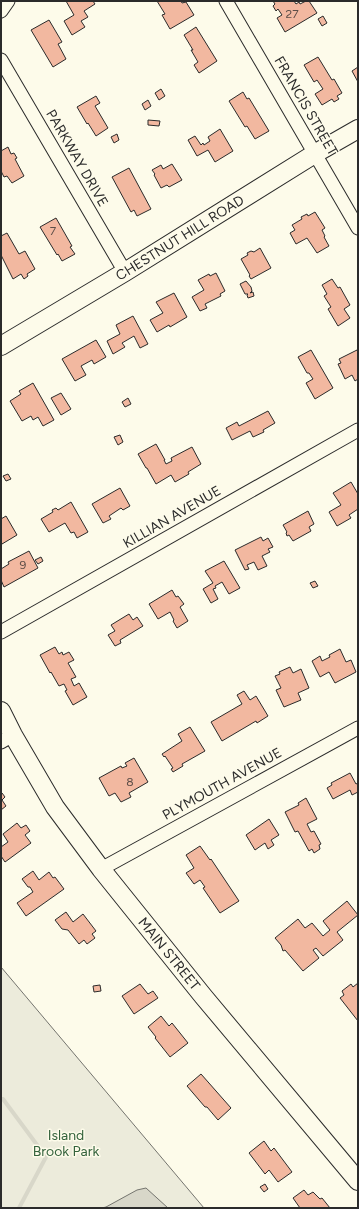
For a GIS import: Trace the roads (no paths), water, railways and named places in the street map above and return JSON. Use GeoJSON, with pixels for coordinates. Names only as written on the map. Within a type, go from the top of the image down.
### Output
{"type":"FeatureCollection","features":[{"type":"Feature","properties":{"kind":"main road","name":"CHESTNUT HILL ROAD"},"geometry":{"type":"LineString","coordinates":[[1,346],[125,272],[316,153],[358,130]]}},
{"type":"Feature","properties":{"kind":"main road","name":"MAIN STREET"},"geometry":{"type":"LineString","coordinates":[[1,711],[7,739],[101,869],[202,996],[358,1181]]}},
{"type":"Feature","properties":{"kind":"street"},"geometry":{"type":"LineString","coordinates":[[1,11],[8,1]]}},
{"type":"Feature","properties":{"kind":"street","name":"FRANCIS STREET"},"geometry":{"type":"LineString","coordinates":[[226,1],[316,153],[358,228]]}},
{"type":"Feature","properties":{"kind":"street","name":"PARKWAY DRIVE"},"geometry":{"type":"LineString","coordinates":[[1,60],[125,272]]}},
{"type":"Feature","properties":{"kind":"street","name":"KILLIAN AVENUE"},"geometry":{"type":"LineString","coordinates":[[1,632],[358,430]]}},
{"type":"Feature","properties":{"kind":"street","name":"PLYMOUTH AVENUE"},"geometry":{"type":"LineString","coordinates":[[101,869],[358,728]]}},
{"type":"Feature","properties":{"kind":"waterway"},"geometry":{"type":"LineString","coordinates":[[1,1099],[3,1099],[46,1157],[19,1208]]}},
{"type":"Feature","properties":{"kind":"park label","name":"Island Brook Park"},"geometry":{"type":"Point","coordinates":[66,1144]}}]}
